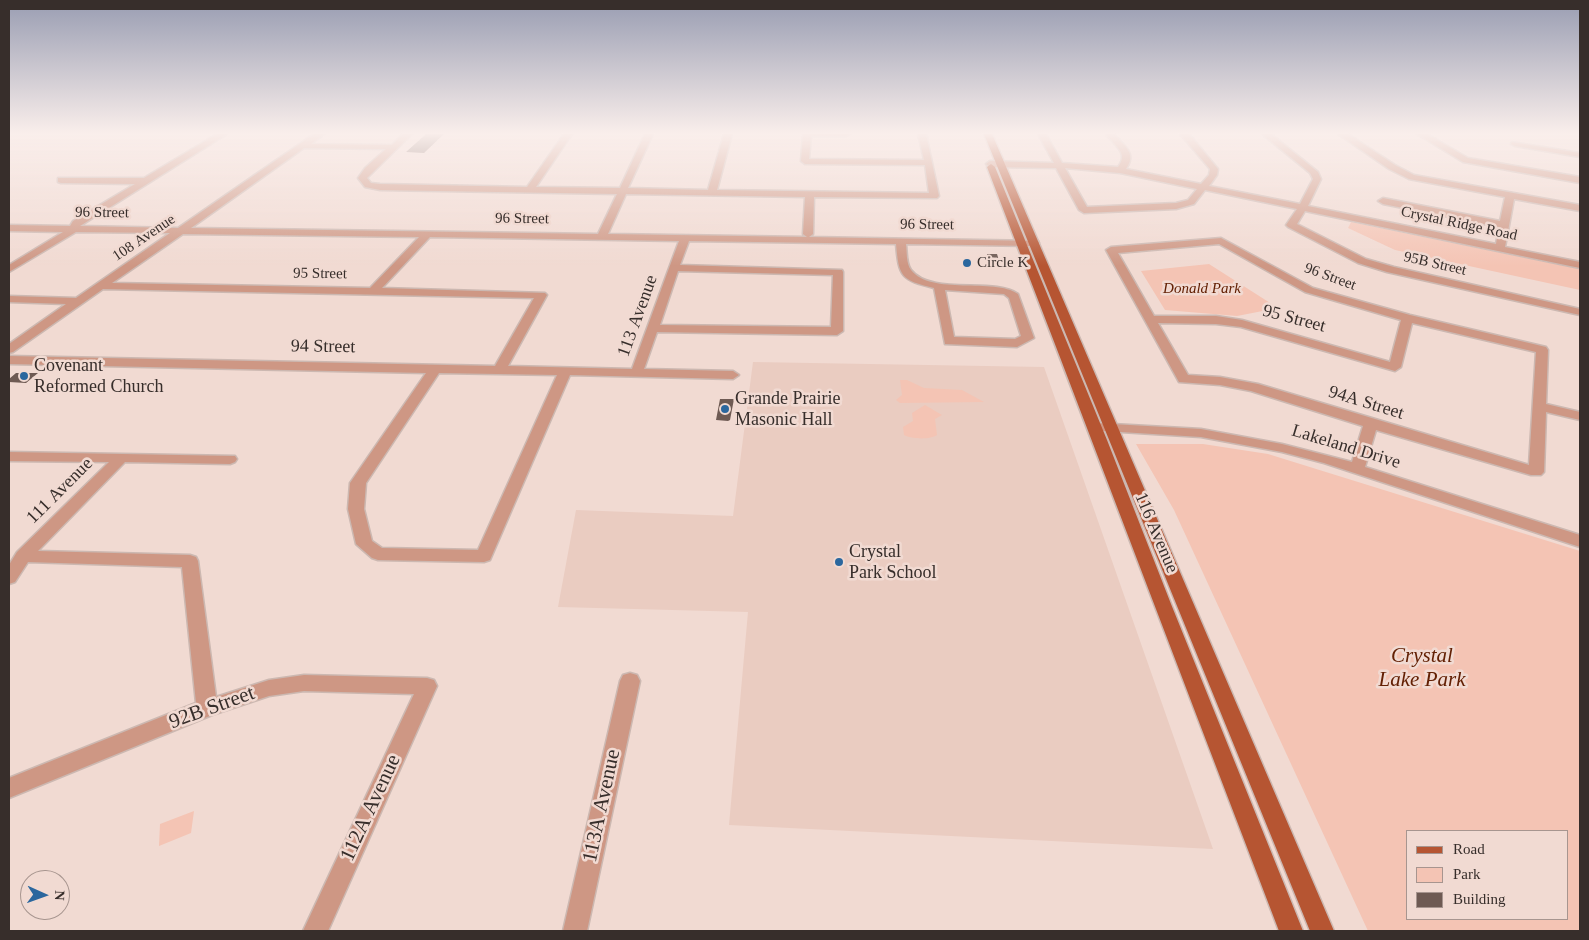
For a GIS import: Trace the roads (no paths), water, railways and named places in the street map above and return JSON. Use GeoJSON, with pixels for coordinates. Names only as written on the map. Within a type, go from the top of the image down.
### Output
{"type":"FeatureCollection","features":[{"type":"Feature","properties":{"kind":"main road","name":"116 Avenue"},"geometry":{"type":"LineString","coordinates":[[995,178],[1020,242],[1103,427],[1322,931]]}},
{"type":"Feature","properties":{"kind":"main road","name":"116 Avenue"},"geometry":{"type":"LineString","coordinates":[[1006,178],[1034,243],[1291,931]]}},
{"type":"Feature","properties":{"kind":"street"},"geometry":{"type":"LineString","coordinates":[[9,269],[74,229],[76,222],[150,178]]}},
{"type":"Feature","properties":{"kind":"street","name":"108 Avenue"},"geometry":{"type":"LineString","coordinates":[[9,349],[257,178]]}},
{"type":"Feature","properties":{"kind":"street"},"geometry":{"type":"LineString","coordinates":[[362,178],[368,185],[380,187],[934,196],[931,178]]}},
{"type":"Feature","properties":{"kind":"street"},"geometry":{"type":"LineString","coordinates":[[529,190],[537,178]]}},
{"type":"Feature","properties":{"kind":"street"},"geometry":{"type":"LineString","coordinates":[[602,236],[629,178]]}},
{"type":"Feature","properties":{"kind":"street"},"geometry":{"type":"LineString","coordinates":[[712,193],[716,178]]}},
{"type":"Feature","properties":{"kind":"street"},"geometry":{"type":"LineString","coordinates":[[1067,178],[1084,210],[1176,206],[1191,202],[1210,178]]}},
{"type":"Feature","properties":{"kind":"street","name":"Crystal Ridge Road"},"geometry":{"type":"LineString","coordinates":[[1161,178],[1580,265]]}},
{"type":"Feature","properties":{"kind":"street"},"geometry":{"type":"LineString","coordinates":[[1303,207],[1316,178]]}},
{"type":"Feature","properties":{"kind":"street"},"geometry":{"type":"LineString","coordinates":[[1417,178],[1580,208]]}},
{"type":"Feature","properties":{"kind":"street"},"geometry":{"type":"LineString","coordinates":[[61,180],[145,181]]}},
{"type":"Feature","properties":{"kind":"street"},"geometry":{"type":"LineString","coordinates":[[808,234],[810,194]]}},
{"type":"Feature","properties":{"kind":"street"},"geometry":{"type":"LineString","coordinates":[[1500,248],[1510,195]]}},
{"type":"Feature","properties":{"kind":"street"},"geometry":{"type":"LineString","coordinates":[[1383,201],[1505,225]]}},
{"type":"Feature","properties":{"kind":"street","name":"95B Street"},"geometry":{"type":"LineString","coordinates":[[1303,207],[1291,225],[1362,261],[1391,270],[1580,312]]}},
{"type":"Feature","properties":{"kind":"street","name":"96 Street"},"geometry":{"type":"LineString","coordinates":[[9,228],[1034,243]]}},
{"type":"Feature","properties":{"kind":"street"},"geometry":{"type":"LineString","coordinates":[[152,230],[162,234],[163,244]]}},
{"type":"Feature","properties":{"kind":"street"},"geometry":{"type":"LineString","coordinates":[[373,292],[427,234]]}},
{"type":"Feature","properties":{"kind":"street","name":"113 Avenue"},"geometry":{"type":"LineString","coordinates":[[684,237],[654,328],[637,372],[733,375]]}},
{"type":"Feature","properties":{"kind":"street"},"geometry":{"type":"LineString","coordinates":[[900,240],[905,271],[913,278],[939,288],[1007,291],[1014,296],[1028,338],[1017,343],[949,341],[939,288]]}},
{"type":"Feature","properties":{"kind":"street","name":"96 Street"},"geometry":{"type":"LineString","coordinates":[[1150,319],[1112,250],[1222,242],[1309,290],[1408,318],[1542,350],[1539,406]]}},
{"type":"Feature","properties":{"kind":"street"},"geometry":{"type":"LineString","coordinates":[[654,328],[838,331],[838,272],[674,268]]}},
{"type":"Feature","properties":{"kind":"street","name":"95 Street"},"geometry":{"type":"LineString","coordinates":[[99,286],[541,295],[500,369]]}},
{"type":"Feature","properties":{"kind":"street"},"geometry":{"type":"LineString","coordinates":[[9,300],[77,301]]}},
{"type":"Feature","properties":{"kind":"street","name":"95 Street"},"geometry":{"type":"LineString","coordinates":[[1150,319],[1216,320],[1242,324],[1396,366],[1408,318]]}},
{"type":"Feature","properties":{"kind":"street","name":"94A Street"},"geometry":{"type":"LineString","coordinates":[[1150,319],[1184,379],[1220,381],[1253,387],[1536,472],[1539,406]]}},
{"type":"Feature","properties":{"kind":"street","name":"94 Street"},"geometry":{"type":"LineString","coordinates":[[9,360],[637,372]]}},
{"type":"Feature","properties":{"kind":"street"},"geometry":{"type":"LineString","coordinates":[[436,368],[358,483],[356,509],[364,544],[378,554],[484,556],[565,371]]}},
{"type":"Feature","properties":{"kind":"street"},"geometry":{"type":"LineString","coordinates":[[1539,406],[1580,416]]}},
{"type":"Feature","properties":{"kind":"street"},"geometry":{"type":"LineString","coordinates":[[1357,469],[1371,424]]}},
{"type":"Feature","properties":{"kind":"street","name":"Lakeland Drive"},"geometry":{"type":"LineString","coordinates":[[1103,427],[1174,430],[1228,437],[1282,448],[1357,469],[1580,542]]}},
{"type":"Feature","properties":{"kind":"street"},"geometry":{"type":"LineString","coordinates":[[9,456],[230,459]]}},
{"type":"Feature","properties":{"kind":"street","name":"111 Avenue"},"geometry":{"type":"LineString","coordinates":[[9,578],[23,556],[122,458]]}},
{"type":"Feature","properties":{"kind":"street"},"geometry":{"type":"LineString","coordinates":[[23,556],[190,561],[207,708]]}},
{"type":"Feature","properties":{"kind":"street","name":"113A Avenue"},"geometry":{"type":"LineString","coordinates":[[575,931],[630,681]]}},
{"type":"Feature","properties":{"kind":"street","name":"92B Street"},"geometry":{"type":"LineString","coordinates":[[9,788],[207,708],[269,688],[304,683],[427,686]]}},
{"type":"Feature","properties":{"kind":"street","name":"112A Avenue"},"geometry":{"type":"LineString","coordinates":[[315,931],[427,686]]}},
{"type":"Feature","properties":{"kind":"place","name":"Circle K"},"geometry":{"type":"Point","coordinates":[967,263]}},
{"type":"Feature","properties":{"kind":"place","name":"Covenant Reformed Church"},"geometry":{"type":"Point","coordinates":[24,376]}},
{"type":"Feature","properties":{"kind":"place","name":"Grande Prairie Masonic Hall"},"geometry":{"type":"Point","coordinates":[725,409]}},
{"type":"Feature","properties":{"kind":"place","name":"Crystal Park School"},"geometry":{"type":"Point","coordinates":[839,562]}},
{"type":"Feature","properties":{"kind":"park label","name":"Donald Park"},"geometry":{"type":"Point","coordinates":[1202,289]}},
{"type":"Feature","properties":{"kind":"park label","name":"Crystal Lake Park"},"geometry":{"type":"Point","coordinates":[1422,668]}}]}
